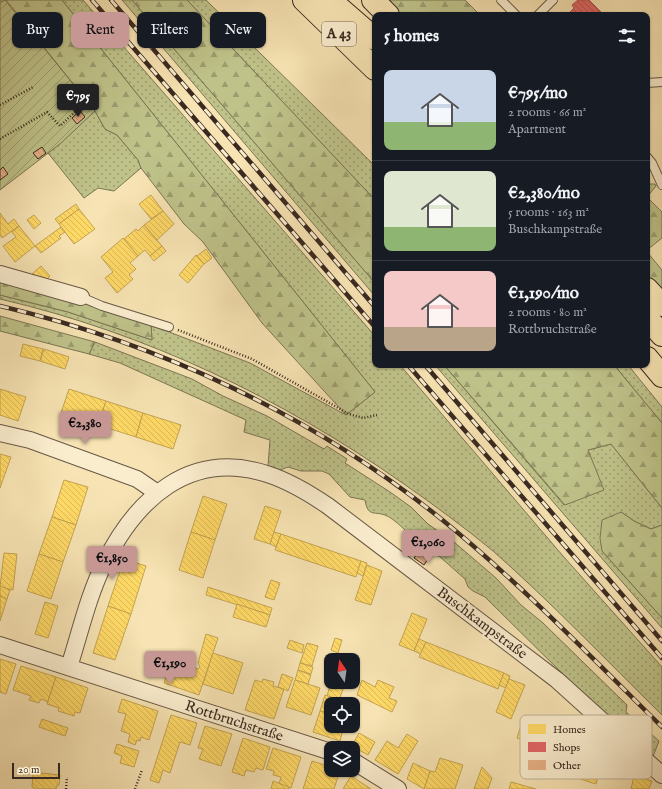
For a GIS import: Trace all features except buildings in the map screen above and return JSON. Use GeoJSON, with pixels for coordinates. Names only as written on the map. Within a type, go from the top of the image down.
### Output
{"type":"FeatureCollection","features":[{"type":"Feature","properties":{"kind":"highway","name":"A 43"},"geometry":{"type":"LineString","coordinates":[[304,0],[372,66]]}},
{"type":"Feature","properties":{"kind":"highway","name":"A 43"},"geometry":{"type":"LineString","coordinates":[[330,0],[372,36]]}},
{"type":"Feature","properties":{"kind":"highway"},"geometry":{"type":"LineString","coordinates":[[373,0],[385,12]]}},
{"type":"Feature","properties":{"kind":"highway"},"geometry":{"type":"LineString","coordinates":[[650,292],[662,305]]}},
{"type":"Feature","properties":{"kind":"highway"},"geometry":{"type":"LineString","coordinates":[[650,321],[662,335]]}},
{"type":"Feature","properties":{"kind":"highway"},"geometry":{"type":"LineString","coordinates":[[650,362],[662,376]]}},
{"type":"Feature","properties":{"kind":"street"},"geometry":{"type":"LineString","coordinates":[[0,274],[81,297]]}},
{"type":"Feature","properties":{"kind":"street"},"geometry":{"type":"LineString","coordinates":[[0,433],[30,440],[137,479],[156,492],[136,512],[123,530],[104,565],[69,667]]}},
{"type":"Feature","properties":{"kind":"street","name":"Buschkampstraße"},"geometry":{"type":"LineString","coordinates":[[156,492],[190,474],[210,469],[227,468],[248,469],[266,473],[304,490],[328,506],[557,680],[596,715]]}},
{"type":"Feature","properties":{"kind":"street","name":"Rottbruchstraße"},"geometry":{"type":"LineString","coordinates":[[0,645],[324,750]]}},
{"type":"Feature","properties":{"kind":"street"},"geometry":{"type":"LineString","coordinates":[[360,765],[398,789]]}},
{"type":"Feature","properties":{"kind":"street","name":"Buschkampstraße"},"geometry":{"type":"LineString","coordinates":[[652,766],[662,775]]}},
{"type":"Feature","properties":{"kind":"lane"},"geometry":{"type":"LineString","coordinates":[[501,0],[513,12]]}},
{"type":"Feature","properties":{"kind":"lane"},"geometry":{"type":"LineString","coordinates":[[541,12],[553,0]]}},
{"type":"Feature","properties":{"kind":"lane"},"geometry":{"type":"LineString","coordinates":[[650,83],[662,82]]}},
{"type":"Feature","properties":{"kind":"lane"},"geometry":{"type":"LineString","coordinates":[[650,161],[662,185]]}},
{"type":"Feature","properties":{"kind":"lane"},"geometry":{"type":"LineString","coordinates":[[81,297],[102,306],[169,327]]}},
{"type":"Feature","properties":{"kind":"path"},"geometry":{"type":"LineString","coordinates":[[0,105],[33,87]]}},
{"type":"Feature","properties":{"kind":"path"},"geometry":{"type":"LineString","coordinates":[[0,139],[47,112],[60,126],[77,110]]}},
{"type":"Feature","properties":{"kind":"path"},"geometry":{"type":"LineString","coordinates":[[169,327],[252,359],[349,414],[363,418],[377,415]]}},
{"type":"Feature","properties":{"kind":"path"},"geometry":{"type":"LineString","coordinates":[[135,789],[142,770]]}},
{"type":"Feature","properties":{"kind":"path"},"geometry":{"type":"LineString","coordinates":[[66,789],[67,777]]}},
{"type":"Feature","properties":{"kind":"green space"},"geometry":{"type":"Polygon","coordinates":[[[5,0],[15,12],[12,12],[12,48],[44,48],[95,111],[60,144],[0,190],[0,3],[5,0]]]}},
{"type":"Feature","properties":{"kind":"green space"},"geometry":{"type":"Polygon","coordinates":[[[6,0],[62,0],[72,12],[71,48],[100,48],[375,392],[346,415],[262,323],[203,242],[184,224],[141,168],[138,160],[117,135],[105,129],[95,111],[44,48],[63,48],[63,12],[16,12],[6,0]]]}},
{"type":"Feature","properties":{"kind":"green space"},"geometry":{"type":"Polygon","coordinates":[[[62,0],[83,0],[93,12],[72,12],[62,0]]]}},
{"type":"Feature","properties":{"kind":"green space"},"geometry":{"type":"Polygon","coordinates":[[[122,0],[132,0],[142,12],[137,12],[137,18],[122,0]]]}},
{"type":"Feature","properties":{"kind":"green space"},"geometry":{"type":"Polygon","coordinates":[[[132,0],[187,0],[198,12],[142,12],[132,0]]]}},
{"type":"Feature","properties":{"kind":"green space"},"geometry":{"type":"Polygon","coordinates":[[[187,0],[206,0],[218,12],[210,12],[210,24],[202,16],[202,12],[198,12],[187,0]]]}},
{"type":"Feature","properties":{"kind":"green space"},"geometry":{"type":"Polygon","coordinates":[[[383,0],[465,0],[477,12],[394,12],[383,0]]]}},
{"type":"Feature","properties":{"kind":"green space"},"geometry":{"type":"Polygon","coordinates":[[[202,16],[210,24],[210,48],[232,48],[372,197],[372,280],[173,48],[202,48],[202,16]]]}},
{"type":"Feature","properties":{"kind":"green space"},"geometry":{"type":"Polygon","coordinates":[[[100,48],[125,48],[372,333],[372,368],[403,368],[563,556],[662,667],[662,715],[558,611],[493,551],[404,484],[357,453],[310,424],[211,372],[160,350],[107,330],[54,313],[0,299],[0,295],[68,312],[152,340],[151,325],[250,363],[346,415],[375,392],[100,48]]]}},
{"type":"Feature","properties":{"kind":"green space"},"geometry":{"type":"Polygon","coordinates":[[[163,48],[173,48],[372,280],[372,292],[163,48]]]}},
{"type":"Feature","properties":{"kind":"green space"},"geometry":{"type":"Polygon","coordinates":[[[232,48],[255,48],[372,163],[372,197],[232,48]]]}},
{"type":"Feature","properties":{"kind":"green space"},"geometry":{"type":"Polygon","coordinates":[[[95,111],[105,129],[117,135],[138,160],[141,168],[114,191],[98,188],[84,198],[48,153],[95,111]]]}},
{"type":"Feature","properties":{"kind":"green space"},"geometry":{"type":"Polygon","coordinates":[[[650,184],[655,184],[656,186],[650,193],[650,184]]]}},
{"type":"Feature","properties":{"kind":"green space"},"geometry":{"type":"Polygon","coordinates":[[[650,200],[662,212],[662,238],[650,248],[650,200]]]}},
{"type":"Feature","properties":{"kind":"green space"},"geometry":{"type":"Polygon","coordinates":[[[650,256],[662,270],[662,301],[650,287],[650,256]]]}},
{"type":"Feature","properties":{"kind":"green space"},"geometry":{"type":"Polygon","coordinates":[[[0,278],[151,325],[152,340],[68,312],[0,295],[0,278]]]}},
{"type":"Feature","properties":{"kind":"green space"},"geometry":{"type":"Polygon","coordinates":[[[0,316],[95,342],[89,354],[0,331],[0,316]]]}},
{"type":"Feature","properties":{"kind":"green space"},"geometry":{"type":"Polygon","coordinates":[[[95,342],[192,379],[223,396],[267,416],[324,449],[327,446],[347,459],[345,463],[411,507],[428,524],[454,542],[496,578],[521,605],[543,623],[627,705],[626,712],[629,715],[605,715],[485,597],[468,587],[465,579],[439,556],[434,555],[429,549],[416,543],[406,531],[389,517],[369,511],[365,500],[350,497],[329,474],[322,471],[301,471],[288,467],[280,470],[268,466],[270,440],[244,432],[246,420],[120,363],[89,354],[95,342]]]}},
{"type":"Feature","properties":{"kind":"green space"},"geometry":{"type":"Polygon","coordinates":[[[438,368],[447,368],[564,505],[588,450],[611,444],[662,508],[662,525],[651,529],[634,521],[621,512],[602,551],[662,618],[662,628],[438,368]]]}},
{"type":"Feature","properties":{"kind":"green space"},"geometry":{"type":"Polygon","coordinates":[[[447,368],[616,368],[662,423],[662,508],[611,444],[588,450],[604,490],[565,505],[447,368]]]}},
{"type":"Feature","properties":{"kind":"green space"},"geometry":{"type":"Polygon","coordinates":[[[616,368],[630,368],[662,407],[662,423],[616,368]]]}},
{"type":"Feature","properties":{"kind":"green space"},"geometry":{"type":"Polygon","coordinates":[[[621,512],[634,521],[651,529],[662,525],[662,618],[602,551],[600,538],[602,520],[621,512]]]}},
{"type":"Feature","properties":{"kind":"green space"},"geometry":{"type":"Polygon","coordinates":[[[652,735],[659,741],[652,759],[652,735]]]}},
{"type":"Feature","properties":{"kind":"railway"},"geometry":{"type":"LineString","coordinates":[[92,0],[372,324]]}},
{"type":"Feature","properties":{"kind":"railway"},"geometry":{"type":"LineString","coordinates":[[111,0],[372,304]]}},
{"type":"Feature","properties":{"kind":"railway"},"geometry":{"type":"LineString","coordinates":[[0,306],[60,322],[119,341],[176,363],[232,388],[287,416],[339,447],[391,481],[469,542],[554,620],[650,715]]}},
{"type":"Feature","properties":{"kind":"railway"},"geometry":{"type":"LineString","coordinates":[[411,368],[662,658]]}},
{"type":"Feature","properties":{"kind":"railway"},"geometry":{"type":"LineString","coordinates":[[428,368],[662,641]]}},
{"type":"Feature","properties":{"kind":"railway"},"geometry":{"type":"LineString","coordinates":[[652,717],[662,727]]}}]}
